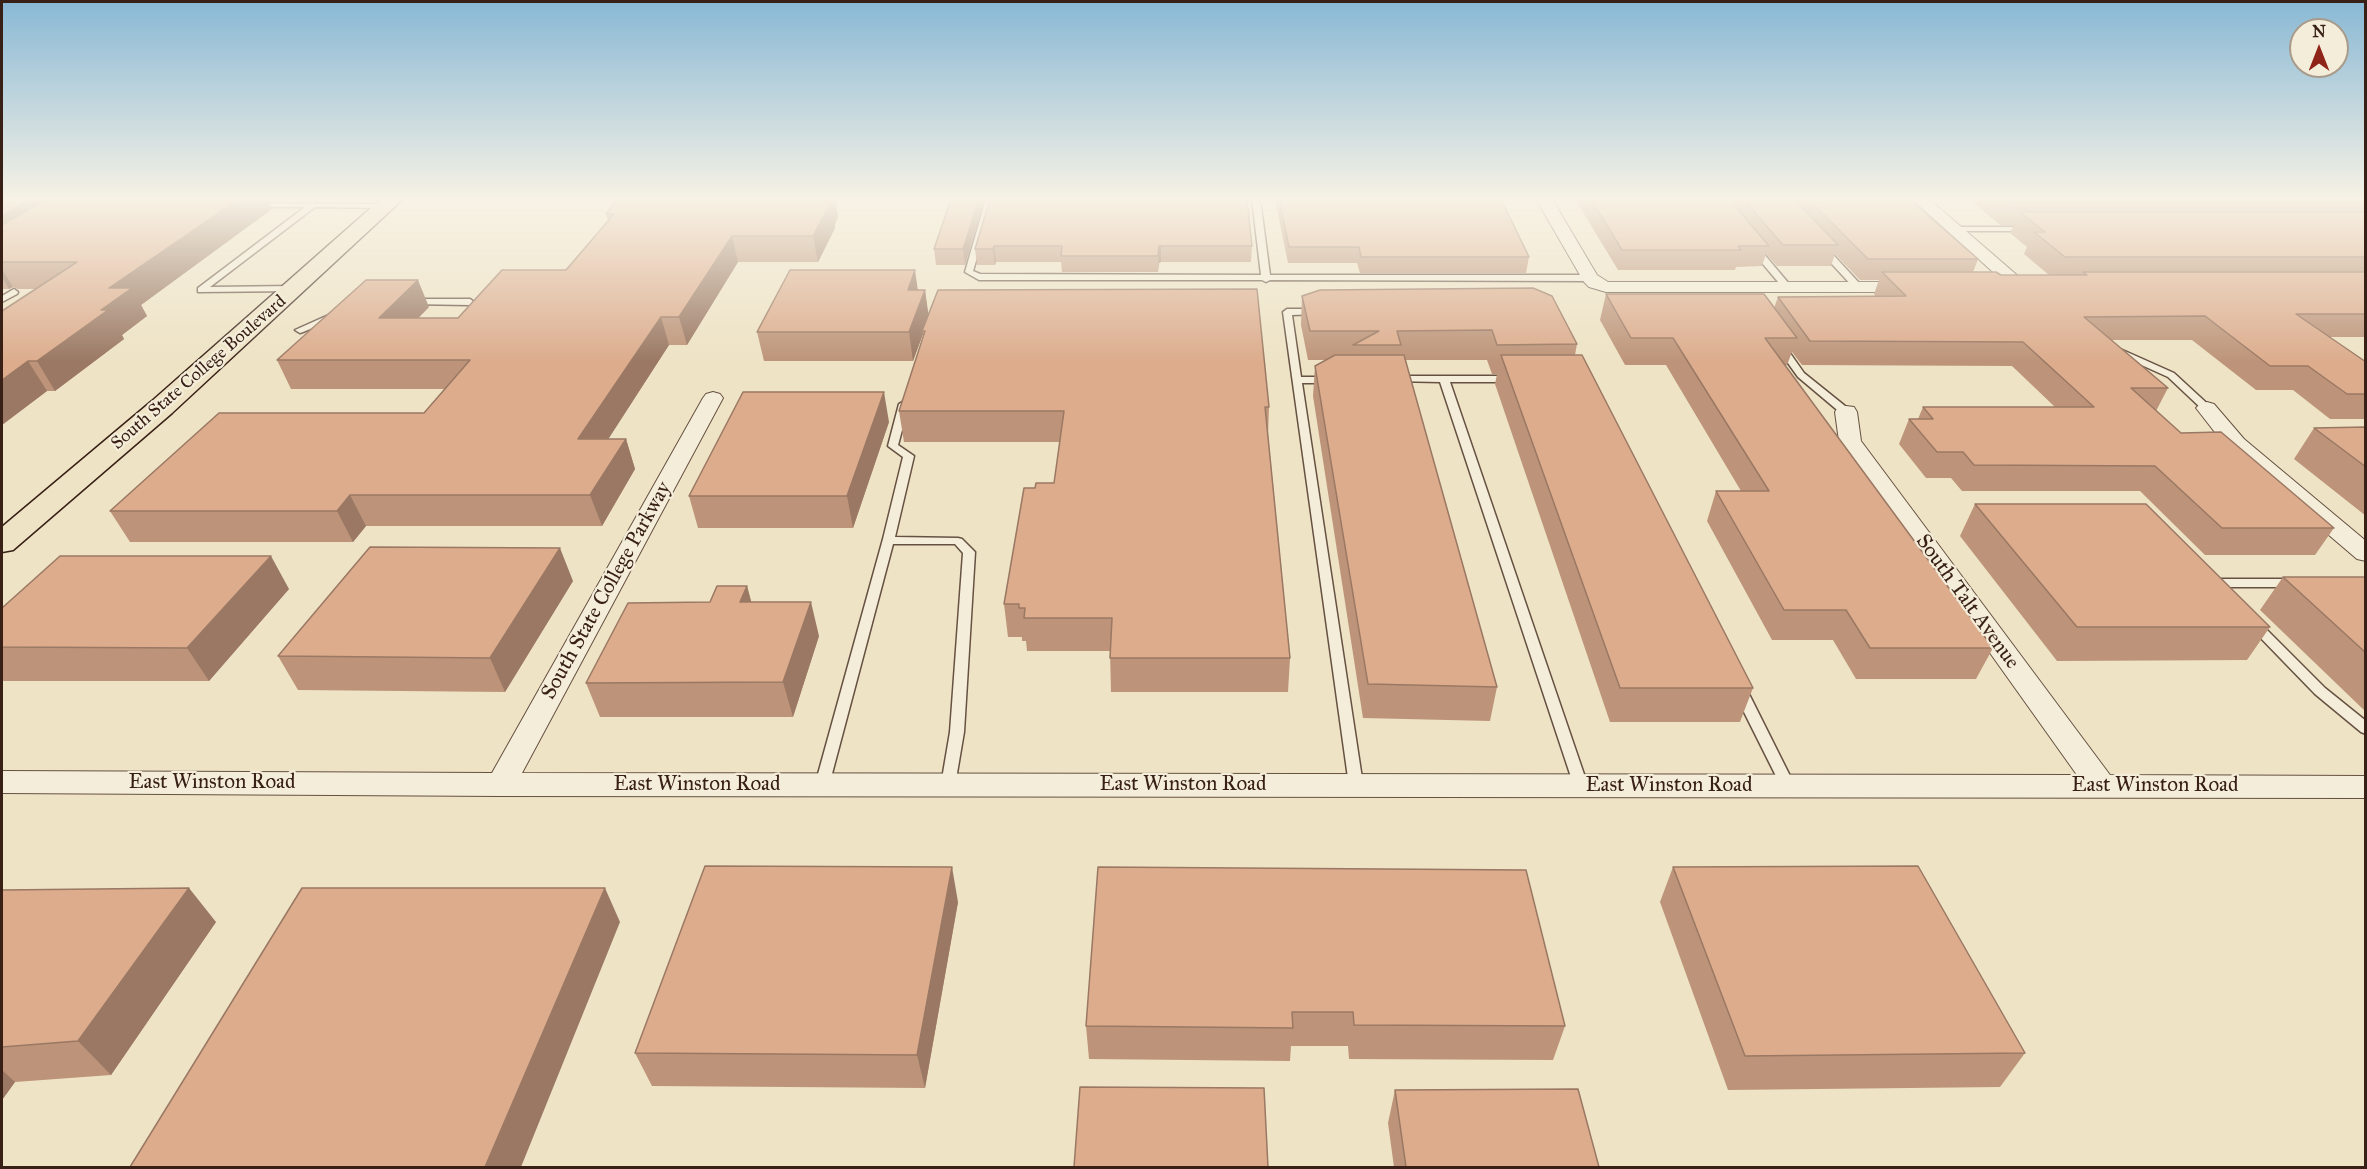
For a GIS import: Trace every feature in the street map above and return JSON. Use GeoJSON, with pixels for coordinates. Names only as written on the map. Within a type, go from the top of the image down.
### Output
{"type":"FeatureCollection","features":[{"type":"Feature","properties":{"kind":"main road","name":"South State College Boulevard"},"geometry":{"type":"LineString","coordinates":[[2,543],[162,407],[333,254]]}},
{"type":"Feature","properties":{"kind":"street"},"geometry":{"type":"LineString","coordinates":[[1576,254],[1590,278],[1595,283],[1606,287],[1928,287]]}},
{"type":"Feature","properties":{"kind":"street"},"geometry":{"type":"LineString","coordinates":[[1984,254],[2026,287],[1997,287]]}},
{"type":"Feature","properties":{"kind":"street","name":"South State College Parkway"},"geometry":{"type":"LineString","coordinates":[[500,784],[713,398]]}},
{"type":"Feature","properties":{"kind":"street"},"geometry":{"type":"LineString","coordinates":[[2207,408],[2236,444],[2366,554]]}},
{"type":"Feature","properties":{"kind":"street","name":"South Talt Avenue"},"geometry":{"type":"LineString","coordinates":[[1846,412],[1850,441],[2101,786]]}},
{"type":"Feature","properties":{"kind":"street","name":"East Winston Road"},"geometry":{"type":"LineString","coordinates":[[2,782],[2366,787]]}},
{"type":"Feature","properties":{"kind":"lane"},"geometry":{"type":"LineString","coordinates":[[249,254],[201,290],[294,289]]}},
{"type":"Feature","properties":{"kind":"lane"},"geometry":{"type":"LineString","coordinates":[[974,254],[969,272],[979,277],[1590,278]]}},
{"type":"Feature","properties":{"kind":"lane"},"geometry":{"type":"LineString","coordinates":[[1263,254],[1266,279]]}},
{"type":"Feature","properties":{"kind":"lane"},"geometry":{"type":"LineString","coordinates":[[1759,254],[1787,287]]}},
{"type":"Feature","properties":{"kind":"lane"},"geometry":{"type":"LineString","coordinates":[[1827,254],[1858,287]]}},
{"type":"Feature","properties":{"kind":"lane"},"geometry":{"type":"LineString","coordinates":[[2,300],[14,292]]}},
{"type":"Feature","properties":{"kind":"lane"},"geometry":{"type":"LineString","coordinates":[[404,302],[470,302]]}},
{"type":"Feature","properties":{"kind":"lane"},"geometry":{"type":"LineString","coordinates":[[1323,312],[1287,312],[1356,785]]}},
{"type":"Feature","properties":{"kind":"lane"},"geometry":{"type":"LineString","coordinates":[[300,330],[341,313]]}},
{"type":"Feature","properties":{"kind":"lane"},"geometry":{"type":"LineString","coordinates":[[1775,337],[1801,375],[1846,412]]}},
{"type":"Feature","properties":{"kind":"lane"},"geometry":{"type":"LineString","coordinates":[[2111,348],[2171,375],[2207,408]]}},
{"type":"Feature","properties":{"kind":"lane"},"geometry":{"type":"LineString","coordinates":[[1387,379],[1526,379]]}},
{"type":"Feature","properties":{"kind":"lane"},"geometry":{"type":"LineString","coordinates":[[1444,379],[1581,786]]}},
{"type":"Feature","properties":{"kind":"lane"},"geometry":{"type":"LineString","coordinates":[[1297,380],[1342,380]]}},
{"type":"Feature","properties":{"kind":"lane"},"geometry":{"type":"LineString","coordinates":[[822,785],[852,667],[890,540],[909,456],[893,446],[898,421],[908,392]]}},
{"type":"Feature","properties":{"kind":"lane"},"geometry":{"type":"LineString","coordinates":[[890,540],[958,541],[969,552],[957,732],[948,785]]}},
{"type":"Feature","properties":{"kind":"lane"},"geometry":{"type":"LineString","coordinates":[[2231,599],[2214,583],[2307,582]]}},
{"type":"Feature","properties":{"kind":"lane"},"geometry":{"type":"LineString","coordinates":[[2247,616],[2320,691],[2366,729]]}},
{"type":"Feature","properties":{"kind":"lane"},"geometry":{"type":"LineString","coordinates":[[1734,679],[1788,786]]}},
{"type":"Feature","properties":{"kind":"building"},"geometry":{"type":"Polygon","coordinates":[[[2,254],[159,254],[109,288],[132,288],[101,310],[108,310],[37,361],[28,361],[2,380],[2,311],[77,262],[2,262],[2,254]]]}},
{"type":"Feature","properties":{"kind":"building"},"geometry":{"type":"Polygon","coordinates":[[[580,254],[721,254],[679,317],[661,317],[578,439],[626,439],[590,495],[350,495],[337,511],[110,511],[219,413],[424,413],[470,360],[277,360],[366,280],[418,280],[379,318],[458,318],[502,270],[566,270],[580,254]]]}},
{"type":"Feature","properties":{"kind":"building"},"geometry":{"type":"Polygon","coordinates":[[[1061,254],[1158,254],[1158,256],[1061,256],[1061,254]]]}},
{"type":"Feature","properties":{"kind":"building"},"geometry":{"type":"Polygon","coordinates":[[[1360,254],[1527,254],[1529,257],[1361,257],[1360,254]]]}},
{"type":"Feature","properties":{"kind":"building"},"geometry":{"type":"Polygon","coordinates":[[[1863,254],[1972,254],[1978,259],[1868,259],[1863,254]]]}},
{"type":"Feature","properties":{"kind":"building"},"geometry":{"type":"Polygon","coordinates":[[[2061,254],[2366,254],[2366,257],[2065,257],[2061,254]]]}},
{"type":"Feature","properties":{"kind":"building"},"geometry":{"type":"Polygon","coordinates":[[[790,270],[915,270],[908,290],[925,290],[909,332],[757,332],[790,270]]]}},
{"type":"Feature","properties":{"kind":"building"},"geometry":{"type":"Polygon","coordinates":[[[1882,272],[2087,275],[2083,272],[2366,272],[2366,314],[2296,314],[2366,362],[2366,394],[2347,394],[2308,366],[2270,366],[2205,316],[2084,317],[2168,388],[2131,388],[2181,433],[2221,432],[2334,528],[2222,528],[2155,466],[1974,465],[1963,452],[1937,452],[1909,419],[1933,419],[1923,407],[2094,407],[2023,342],[1810,341],[1778,297],[1906,296],[1882,272]]]}},
{"type":"Feature","properties":{"kind":"building"},"geometry":{"type":"Polygon","coordinates":[[[1533,288],[1552,296],[1577,344],[1497,345],[1492,330],[1397,331],[1401,345],[1353,345],[1379,331],[1310,331],[1302,296],[1320,290],[1533,288]]]}},
{"type":"Feature","properties":{"kind":"building"},"geometry":{"type":"Polygon","coordinates":[[[1257,289],[1269,407],[1265,407],[1290,658],[1110,658],[1112,618],[1024,618],[1025,608],[1019,608],[1019,604],[1004,604],[1024,488],[1035,488],[1036,483],[1054,483],[1064,411],[899,411],[925,331],[922,331],[938,290],[1257,289]]]}},
{"type":"Feature","properties":{"kind":"building"},"geometry":{"type":"Polygon","coordinates":[[[1606,294],[1764,294],[1797,338],[1765,338],[1993,648],[1870,648],[1846,610],[1784,610],[1716,491],[1769,491],[1673,338],[1631,338],[1606,294]]]}},
{"type":"Feature","properties":{"kind":"building"},"geometry":{"type":"Polygon","coordinates":[[[1335,355],[1404,355],[1497,687],[1368,684],[1315,366],[1335,355]]]}},
{"type":"Feature","properties":{"kind":"building"},"geometry":{"type":"Polygon","coordinates":[[[1501,355],[1582,355],[1753,688],[1620,688],[1501,355]]]}},
{"type":"Feature","properties":{"kind":"building"},"geometry":{"type":"Polygon","coordinates":[[[743,392],[884,392],[847,496],[689,496],[743,392]]]}},
{"type":"Feature","properties":{"kind":"building"},"geometry":{"type":"Polygon","coordinates":[[[2366,427],[2366,467],[2314,428],[2366,427]]]}},
{"type":"Feature","properties":{"kind":"building"},"geometry":{"type":"Polygon","coordinates":[[[1975,504],[2146,504],[2270,627],[2077,627],[1975,504]]]}},
{"type":"Feature","properties":{"kind":"building"},"geometry":{"type":"Polygon","coordinates":[[[370,547],[560,548],[490,658],[278,656],[370,547]]]}},
{"type":"Feature","properties":{"kind":"building"},"geometry":{"type":"Polygon","coordinates":[[[60,556],[271,556],[187,648],[2,647],[2,608],[60,556]]]}},
{"type":"Feature","properties":{"kind":"building"},"geometry":{"type":"Polygon","coordinates":[[[2283,577],[2366,577],[2366,653],[2283,577]]]}},
{"type":"Feature","properties":{"kind":"building"},"geometry":{"type":"Polygon","coordinates":[[[717,586],[747,586],[740,602],[811,602],[783,682],[586,683],[628,603],[710,602],[717,586]]]}},
{"type":"Feature","properties":{"kind":"building"},"geometry":{"type":"Polygon","coordinates":[[[705,866],[952,867],[917,1055],[635,1053],[705,866]]]}},
{"type":"Feature","properties":{"kind":"building"},"geometry":{"type":"Polygon","coordinates":[[[1918,866],[2025,1053],[1745,1056],[1673,867],[1918,866]]]}},
{"type":"Feature","properties":{"kind":"building"},"geometry":{"type":"Polygon","coordinates":[[[1098,867],[1526,870],[1565,1026],[1354,1025],[1353,1012],[1292,1012],[1293,1028],[1086,1026],[1098,867]]]}},
{"type":"Feature","properties":{"kind":"building"},"geometry":{"type":"Polygon","coordinates":[[[189,888],[78,1041],[2,1047],[2,890],[189,888]]]}},
{"type":"Feature","properties":{"kind":"building"},"geometry":{"type":"Polygon","coordinates":[[[302,888],[605,888],[485,1167],[130,1167],[302,888]]]}},
{"type":"Feature","properties":{"kind":"building"},"geometry":{"type":"Polygon","coordinates":[[[1080,1087],[1264,1088],[1268,1167],[1074,1167],[1080,1087]]]}},
{"type":"Feature","properties":{"kind":"building"},"geometry":{"type":"Polygon","coordinates":[[[1578,1089],[1599,1167],[1406,1167],[1395,1090],[1578,1089]]]}}]}
